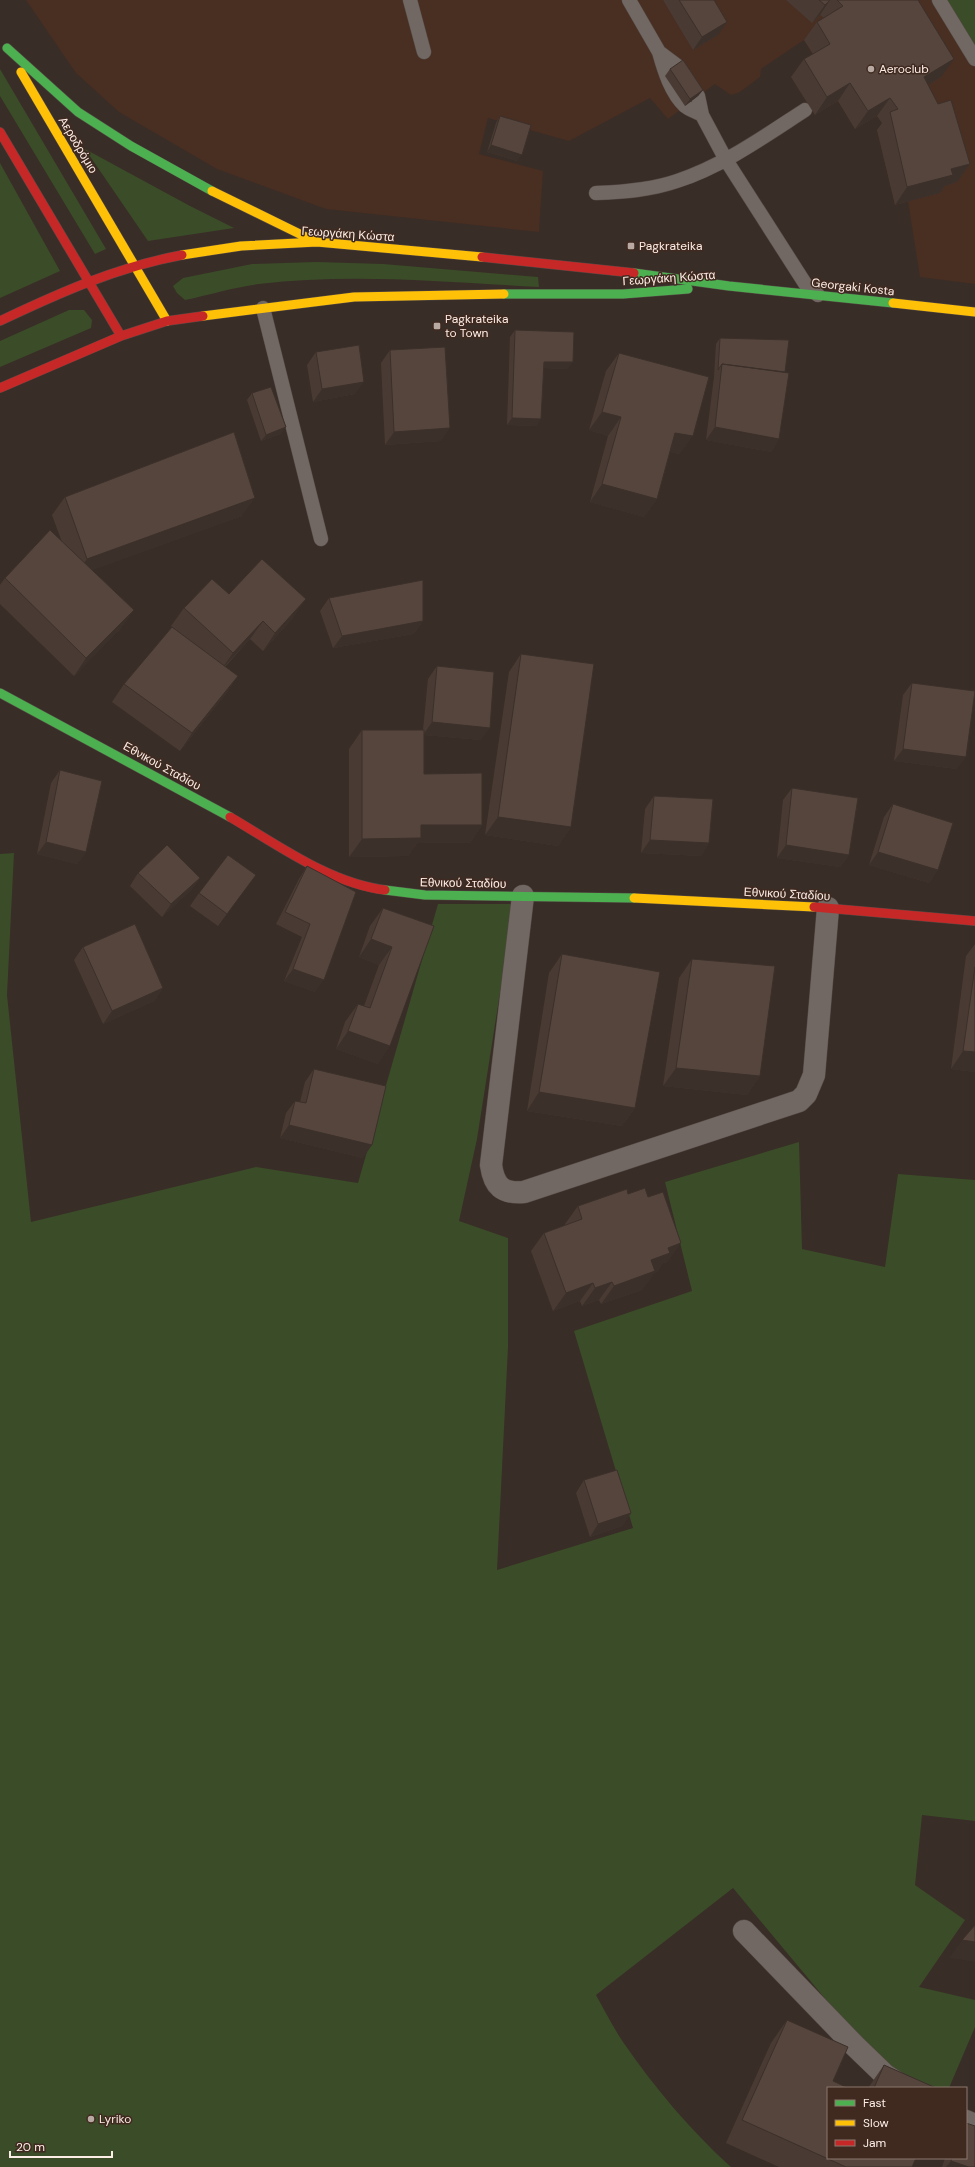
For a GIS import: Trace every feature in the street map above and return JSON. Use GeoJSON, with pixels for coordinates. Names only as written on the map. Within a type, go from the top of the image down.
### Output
{"type":"FeatureCollection","features":[{"type":"Feature","properties":{"kind":"main road","name":"Αεροδρόμιο"},"geometry":{"type":"LineString","coordinates":[[167,321],[5,45],[46,85],[78,112],[131,146],[208,189],[317,242]]}},
{"type":"Feature","properties":{"kind":"main road"},"geometry":{"type":"LineString","coordinates":[[0,132],[121,336]]}},
{"type":"Feature","properties":{"kind":"main road","name":"Γεωργάκη Κώστα"},"geometry":{"type":"LineString","coordinates":[[0,321],[88,281],[136,266],[224,248],[276,243],[317,242],[595,267],[729,286]]}},
{"type":"Feature","properties":{"kind":"main road","name":"Γεωργάκη Κώστα"},"geometry":{"type":"LineString","coordinates":[[0,388],[121,336],[167,321],[354,297],[500,294],[623,294],[729,286]]}},
{"type":"Feature","properties":{"kind":"main road","name":"Georgaki Kosta"},"geometry":{"type":"LineString","coordinates":[[729,286],[975,312]]}},
{"type":"Feature","properties":{"kind":"main road","name":"Εθνικού Σταδίου"},"geometry":{"type":"LineString","coordinates":[[0,693],[193,797],[323,871],[368,888],[406,894],[610,897],[828,908],[975,921]]}},
{"type":"Feature","properties":{"kind":"street"},"geometry":{"type":"LineString","coordinates":[[523,896],[491,1165],[492,1177],[500,1188],[512,1193],[524,1192],[799,1101],[806,1094],[814,1075],[828,908]]}},
{"type":"Feature","properties":{"kind":"street"},"geometry":{"type":"LineString","coordinates":[[744,1931],[856,2046],[886,2075],[904,2087]]}},
{"type":"Feature","properties":{"kind":"lane"},"geometry":{"type":"LineString","coordinates":[[410,0],[424,52]]}},
{"type":"Feature","properties":{"kind":"lane"},"geometry":{"type":"LineString","coordinates":[[629,0],[659,52],[679,67],[698,96],[702,115],[726,160],[806,285],[818,295]]}},
{"type":"Feature","properties":{"kind":"lane"},"geometry":{"type":"LineString","coordinates":[[939,0],[975,59]]}},
{"type":"Feature","properties":{"kind":"lane"},"geometry":{"type":"LineString","coordinates":[[596,193],[627,192],[677,181],[726,160],[805,110]]}},
{"type":"Feature","properties":{"kind":"lane"},"geometry":{"type":"LineString","coordinates":[[263,308],[322,539]]}},
{"type":"Feature","properties":{"kind":"shaded area"},"geometry":{"type":"Polygon","coordinates":[[[26,0],[975,0],[975,284],[920,277],[908,201],[895,205],[877,130],[885,127],[877,116],[855,129],[838,101],[815,115],[791,77],[817,62],[804,40],[761,69],[760,77],[740,92],[731,95],[715,84],[668,119],[650,98],[569,141],[488,118],[479,154],[543,171],[539,232],[326,209],[217,169],[119,112],[76,73],[26,0]]]}},
{"type":"Feature","properties":{"kind":"green space"},"geometry":{"type":"Polygon","coordinates":[[[942,0],[975,0],[975,55],[942,0]]]}},
{"type":"Feature","properties":{"kind":"green space"},"geometry":{"type":"Polygon","coordinates":[[[0,69],[106,249],[95,254],[0,96],[0,69]]]}},
{"type":"Feature","properties":{"kind":"green space"},"geometry":{"type":"Polygon","coordinates":[[[85,149],[190,206],[234,228],[148,241],[85,149]]]}},
{"type":"Feature","properties":{"kind":"green space"},"geometry":{"type":"Polygon","coordinates":[[[0,163],[60,271],[0,298],[0,163]]]}},
{"type":"Feature","properties":{"kind":"green space"},"geometry":{"type":"Polygon","coordinates":[[[316,262],[383,264],[538,277],[539,287],[434,281],[328,279],[250,285],[185,300],[177,293],[173,286],[183,278],[252,264],[316,262]]]}},
{"type":"Feature","properties":{"kind":"green space"},"geometry":{"type":"Polygon","coordinates":[[[69,310],[84,310],[92,320],[91,328],[0,367],[0,341],[69,310]]]}},
{"type":"Feature","properties":{"kind":"green space"},"geometry":{"type":"Polygon","coordinates":[[[14,853],[7,995],[31,1222],[256,1167],[358,1183],[438,904],[514,904],[477,1139],[459,1221],[508,1238],[508,1347],[497,1570],[633,1528],[574,1331],[692,1291],[665,1182],[799,1142],[802,1249],[885,1267],[898,1174],[975,1180],[975,1821],[922,1815],[915,1885],[965,1920],[919,1987],[975,2000],[975,2027],[949,2087],[921,2087],[901,2075],[852,2031],[733,1888],[596,1995],[619,2036],[647,2075],[687,2123],[731,2167],[0,2167],[0,854],[14,853]]]}},
{"type":"Feature","properties":{"kind":"building"},"geometry":{"type":"Polygon","coordinates":[[[679,0],[714,0],[727,22],[702,37],[679,0]]]}},
{"type":"Feature","properties":{"kind":"building"},"geometry":{"type":"Polygon","coordinates":[[[819,0],[830,0],[825,5],[819,0]]]}},
{"type":"Feature","properties":{"kind":"building"},"geometry":{"type":"Polygon","coordinates":[[[837,0],[918,0],[954,59],[924,77],[938,104],[951,100],[970,164],[951,169],[953,175],[907,187],[890,112],[898,109],[890,98],[868,111],[850,83],[827,97],[804,59],[830,44],[817,22],[843,6],[837,0]]]}},
{"type":"Feature","properties":{"kind":"building"},"geometry":{"type":"Polygon","coordinates":[[[683,60],[703,90],[690,99],[670,69],[683,60]]]}},
{"type":"Feature","properties":{"kind":"building"},"geometry":{"type":"Polygon","coordinates":[[[500,116],[531,125],[522,155],[491,145],[500,116]]]}},
{"type":"Feature","properties":{"kind":"building"},"geometry":{"type":"Polygon","coordinates":[[[515,330],[574,332],[573,362],[544,362],[541,419],[512,418],[515,330]]]}},
{"type":"Feature","properties":{"kind":"building"},"geometry":{"type":"Polygon","coordinates":[[[720,338],[789,340],[785,372],[722,364],[718,370],[720,338]]]}},
{"type":"Feature","properties":{"kind":"building"},"geometry":{"type":"Polygon","coordinates":[[[359,345],[364,382],[322,389],[316,352],[359,345]]]}},
{"type":"Feature","properties":{"kind":"building"},"geometry":{"type":"Polygon","coordinates":[[[445,347],[450,428],[394,432],[390,350],[445,347]]]}},
{"type":"Feature","properties":{"kind":"building"},"geometry":{"type":"Polygon","coordinates":[[[619,353],[709,377],[693,436],[675,433],[657,499],[602,484],[621,417],[602,412],[619,353]]]}},
{"type":"Feature","properties":{"kind":"building"},"geometry":{"type":"Polygon","coordinates":[[[722,364],[789,373],[779,439],[715,427],[722,364]]]}},
{"type":"Feature","properties":{"kind":"building"},"geometry":{"type":"Polygon","coordinates":[[[271,387],[286,427],[266,435],[252,393],[271,387]]]}},
{"type":"Feature","properties":{"kind":"building"},"geometry":{"type":"Polygon","coordinates":[[[234,432],[255,498],[87,559],[65,497],[234,432]]]}},
{"type":"Feature","properties":{"kind":"building"},"geometry":{"type":"Polygon","coordinates":[[[50,530],[134,610],[86,658],[5,578],[50,530]]]}},
{"type":"Feature","properties":{"kind":"building"},"geometry":{"type":"Polygon","coordinates":[[[262,559],[306,599],[275,633],[263,621],[233,653],[184,608],[212,579],[229,594],[262,559]]]}},
{"type":"Feature","properties":{"kind":"building"},"geometry":{"type":"Polygon","coordinates":[[[423,580],[423,621],[342,636],[329,598],[423,580]]]}},
{"type":"Feature","properties":{"kind":"building"},"geometry":{"type":"Polygon","coordinates":[[[172,627],[238,676],[192,733],[124,684],[172,627]]]}},
{"type":"Feature","properties":{"kind":"building"},"geometry":{"type":"Polygon","coordinates":[[[521,654],[594,664],[571,827],[498,817],[521,654]]]}},
{"type":"Feature","properties":{"kind":"building"},"geometry":{"type":"Polygon","coordinates":[[[437,666],[494,672],[490,728],[432,722],[437,666]]]}},
{"type":"Feature","properties":{"kind":"building"},"geometry":{"type":"Polygon","coordinates":[[[912,683],[975,691],[966,757],[903,749],[912,683]]]}},
{"type":"Feature","properties":{"kind":"building"},"geometry":{"type":"Polygon","coordinates":[[[362,730],[424,730],[424,774],[482,773],[482,825],[421,825],[421,838],[362,839],[362,730]]]}},
{"type":"Feature","properties":{"kind":"building"},"geometry":{"type":"Polygon","coordinates":[[[60,770],[102,781],[86,852],[46,842],[60,770]]]}},
{"type":"Feature","properties":{"kind":"building"},"geometry":{"type":"Polygon","coordinates":[[[792,788],[858,798],[849,855],[786,845],[792,788]]]}},
{"type":"Feature","properties":{"kind":"building"},"geometry":{"type":"Polygon","coordinates":[[[654,796],[713,799],[709,843],[650,840],[654,796]]]}},
{"type":"Feature","properties":{"kind":"building"},"geometry":{"type":"Polygon","coordinates":[[[893,804],[953,823],[938,870],[878,852],[893,804]]]}},
{"type":"Feature","properties":{"kind":"building"},"geometry":{"type":"Polygon","coordinates":[[[167,845],[200,878],[171,904],[138,873],[167,845]]]}},
{"type":"Feature","properties":{"kind":"building"},"geometry":{"type":"Polygon","coordinates":[[[228,855],[256,875],[227,914],[199,893],[228,855]]]}},
{"type":"Feature","properties":{"kind":"building"},"geometry":{"type":"Polygon","coordinates":[[[307,866],[356,892],[324,980],[293,969],[310,924],[285,912],[307,866]]]}},
{"type":"Feature","properties":{"kind":"building"},"geometry":{"type":"Polygon","coordinates":[[[383,908],[434,926],[390,1046],[348,1031],[358,1004],[370,1008],[392,947],[371,939],[383,908]]]}},
{"type":"Feature","properties":{"kind":"building"},"geometry":{"type":"Polygon","coordinates":[[[135,924],[163,988],[112,1011],[83,947],[135,924]]]}},
{"type":"Feature","properties":{"kind":"building"},"geometry":{"type":"Polygon","coordinates":[[[562,954],[660,972],[635,1108],[539,1092],[562,954]]]}},
{"type":"Feature","properties":{"kind":"building"},"geometry":{"type":"Polygon","coordinates":[[[692,959],[775,966],[760,1076],[676,1068],[692,959]]]}},
{"type":"Feature","properties":{"kind":"building"},"geometry":{"type":"Polygon","coordinates":[[[975,967],[975,1052],[963,1051],[975,967]]]}},
{"type":"Feature","properties":{"kind":"building"},"geometry":{"type":"Polygon","coordinates":[[[314,1069],[386,1086],[372,1145],[289,1125],[295,1101],[306,1103],[314,1069]]]}},
{"type":"Feature","properties":{"kind":"building"},"geometry":{"type":"Polygon","coordinates":[[[645,1188],[648,1197],[663,1192],[681,1243],[668,1248],[670,1253],[651,1260],[655,1271],[614,1286],[612,1282],[595,1288],[593,1283],[566,1293],[544,1233],[582,1219],[578,1206],[627,1189],[628,1194],[645,1188]]]}},
{"type":"Feature","properties":{"kind":"building"},"geometry":{"type":"Polygon","coordinates":[[[617,1470],[631,1513],[598,1524],[584,1480],[617,1470]]]}},
{"type":"Feature","properties":{"kind":"building"},"geometry":{"type":"Polygon","coordinates":[[[975,1925],[975,1942],[962,1940],[975,1925]]]}},
{"type":"Feature","properties":{"kind":"building"},"geometry":{"type":"Polygon","coordinates":[[[787,2020],[848,2047],[833,2081],[846,2087],[827,2087],[827,2158],[742,2120],[787,2020]]]}},
{"type":"Feature","properties":{"kind":"building"},"geometry":{"type":"Polygon","coordinates":[[[884,2065],[934,2087],[874,2087],[884,2065]]]}},
{"type":"Feature","properties":{"kind":"building"},"geometry":{"type":"Polygon","coordinates":[[[967,2123],[975,2126],[975,2167],[969,2167],[951,2161],[952,2159],[967,2159],[967,2123]]]}},
{"type":"Feature","properties":{"kind":"building"},"geometry":{"type":"Polygon","coordinates":[[[828,2159],[916,2159],[912,2167],[846,2167],[828,2159]]]}},
{"type":"Feature","properties":{"kind":"traffic: fast"},"geometry":{"type":"LineString","coordinates":[[7,48],[78,112],[131,146],[212,191]]}},
{"type":"Feature","properties":{"kind":"traffic: fast"},"geometry":{"type":"LineString","coordinates":[[634,273],[729,286],[893,303]]}},
{"type":"Feature","properties":{"kind":"traffic: fast"},"geometry":{"type":"LineString","coordinates":[[504,294],[623,294],[688,289]]}},
{"type":"Feature","properties":{"kind":"traffic: fast"},"geometry":{"type":"LineString","coordinates":[[0,693],[230,817]]}},
{"type":"Feature","properties":{"kind":"traffic: fast"},"geometry":{"type":"LineString","coordinates":[[385,890],[425,895],[634,898]]}},
{"type":"Feature","properties":{"kind":"traffic: slow"},"geometry":{"type":"LineString","coordinates":[[21,72],[167,321]]}},
{"type":"Feature","properties":{"kind":"traffic: slow"},"geometry":{"type":"LineString","coordinates":[[212,191],[312,240]]}},
{"type":"Feature","properties":{"kind":"traffic: slow"},"geometry":{"type":"LineString","coordinates":[[182,255],[241,246],[317,242],[482,257]]}},
{"type":"Feature","properties":{"kind":"traffic: slow"},"geometry":{"type":"LineString","coordinates":[[203,316],[354,297],[504,294]]}},
{"type":"Feature","properties":{"kind":"traffic: slow"},"geometry":{"type":"LineString","coordinates":[[893,303],[975,312]]}},
{"type":"Feature","properties":{"kind":"traffic: slow"},"geometry":{"type":"LineString","coordinates":[[634,898],[814,907]]}},
{"type":"Feature","properties":{"kind":"traffic: jam"},"geometry":{"type":"LineString","coordinates":[[0,132],[121,336]]}},
{"type":"Feature","properties":{"kind":"traffic: jam"},"geometry":{"type":"LineString","coordinates":[[0,321],[66,291],[111,274],[134,266],[182,255]]}},
{"type":"Feature","properties":{"kind":"traffic: jam"},"geometry":{"type":"LineString","coordinates":[[482,257],[634,273]]}},
{"type":"Feature","properties":{"kind":"traffic: jam"},"geometry":{"type":"LineString","coordinates":[[0,388],[121,336],[167,321],[203,316]]}},
{"type":"Feature","properties":{"kind":"traffic: jam"},"geometry":{"type":"LineString","coordinates":[[230,817],[285,851],[324,871],[344,880],[385,890]]}},
{"type":"Feature","properties":{"kind":"traffic: jam"},"geometry":{"type":"LineString","coordinates":[[814,907],[975,921]]}},
{"type":"Feature","properties":{"kind":"place","name":"Aeroclub"},"geometry":{"type":"Point","coordinates":[871,69]}},
{"type":"Feature","properties":{"kind":"place","name":"Pagkrateika"},"geometry":{"type":"Point","coordinates":[631,246]}},
{"type":"Feature","properties":{"kind":"place","name":"Pagkrateika to Town"},"geometry":{"type":"Point","coordinates":[437,326]}},
{"type":"Feature","properties":{"kind":"place","name":"Lyriko"},"geometry":{"type":"Point","coordinates":[91,2119]}}]}
